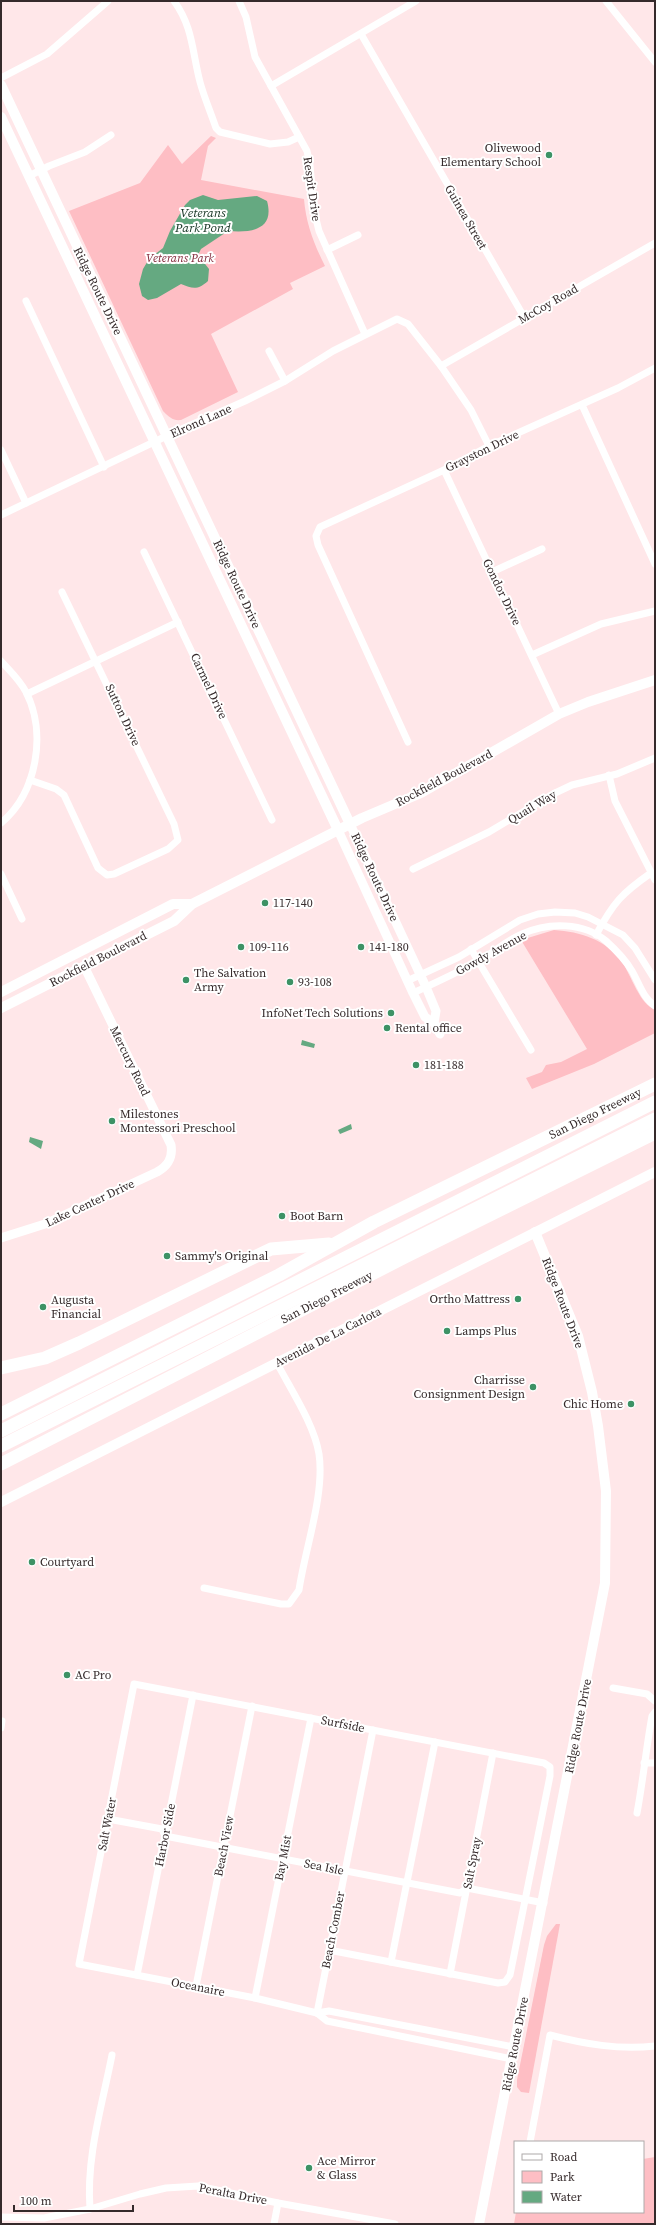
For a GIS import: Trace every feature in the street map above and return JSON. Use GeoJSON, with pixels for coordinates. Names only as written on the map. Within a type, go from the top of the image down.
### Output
{"type":"FeatureCollection","features":[{"type":"Feature","properties":{"kind":"highway","name":"San Diego Freeway"},"geometry":{"type":"LineString","coordinates":[[1,1414],[279,1275],[334,1243],[655,1084]]}},
{"type":"Feature","properties":{"kind":"highway"},"geometry":{"type":"LineString","coordinates":[[1,1430],[655,1102]]}},
{"type":"Feature","properties":{"kind":"highway"},"geometry":{"type":"LineString","coordinates":[[1,1446],[655,1119]]}},
{"type":"Feature","properties":{"kind":"highway","name":"San Diego Freeway"},"geometry":{"type":"LineString","coordinates":[[1,1464],[405,1257],[655,1133]]}},
{"type":"Feature","properties":{"kind":"highway"},"geometry":{"type":"LineString","coordinates":[[1,1368],[45,1358],[79,1344],[271,1249],[334,1243]]}},
{"type":"Feature","properties":{"kind":"main road","name":"Ridge Route Drive"},"geometry":{"type":"LineString","coordinates":[[1,85],[350,824]]}},
{"type":"Feature","properties":{"kind":"main road","name":"Ridge Route Drive"},"geometry":{"type":"LineString","coordinates":[[1,117],[156,442],[338,830]]}},
{"type":"Feature","properties":{"kind":"main road","name":"Rockfield Boulevard"},"geometry":{"type":"LineString","coordinates":[[1,1008],[174,921],[192,904],[350,824],[421,793],[559,714],[588,702],[655,680]]}},
{"type":"Feature","properties":{"kind":"main road","name":"Rockfield Boulevard"},"geometry":{"type":"LineString","coordinates":[[1,992],[173,904],[192,904]]}},
{"type":"Feature","properties":{"kind":"main road"},"geometry":{"type":"LineString","coordinates":[[84,966],[88,948]]}},
{"type":"Feature","properties":{"kind":"main road","name":"Avenida De La Carlota"},"geometry":{"type":"LineString","coordinates":[[1,1502],[655,1172]]}},
{"type":"Feature","properties":{"kind":"main road","name":"Ridge Route Drive"},"geometry":{"type":"LineString","coordinates":[[479,2224],[544,1903],[605,1583],[606,1503],[598,1426],[580,1343],[535,1232]]}},
{"type":"Feature","properties":{"kind":"street"},"geometry":{"type":"LineString","coordinates":[[1,78],[48,54],[108,1]]}},
{"type":"Feature","properties":{"kind":"street"},"geometry":{"type":"LineString","coordinates":[[174,1],[184,16],[190,32],[200,82],[216,128],[220,132],[230,136],[270,144],[288,142],[299,136]]}},
{"type":"Feature","properties":{"kind":"street","name":"Respit Drive"},"geometry":{"type":"LineString","coordinates":[[239,1],[246,17],[255,56],[307,151],[310,165],[314,211],[318,231],[365,334]]}},
{"type":"Feature","properties":{"kind":"street"},"geometry":{"type":"LineString","coordinates":[[271,86],[416,1]]}},
{"type":"Feature","properties":{"kind":"street"},"geometry":{"type":"LineString","coordinates":[[606,1],[655,62]]}},
{"type":"Feature","properties":{"kind":"street","name":"Guinea Street"},"geometry":{"type":"LineString","coordinates":[[361,34],[524,317]]}},
{"type":"Feature","properties":{"kind":"street"},"geometry":{"type":"LineString","coordinates":[[29,176],[85,152],[110,135]]}},
{"type":"Feature","properties":{"kind":"street"},"geometry":{"type":"LineString","coordinates":[[327,250],[358,235]]}},
{"type":"Feature","properties":{"kind":"street","name":"McCoy Road"},"geometry":{"type":"LineString","coordinates":[[441,366],[655,243]]}},
{"type":"Feature","properties":{"kind":"street"},"geometry":{"type":"LineString","coordinates":[[26,301],[104,467]]}},
{"type":"Feature","properties":{"kind":"street","name":"Elrond Lane"},"geometry":{"type":"LineString","coordinates":[[1,515],[167,436],[245,401],[365,334],[397,319],[408,324],[441,366]]}},
{"type":"Feature","properties":{"kind":"street"},"geometry":{"type":"LineString","coordinates":[[269,351],[285,380]]}},
{"type":"Feature","properties":{"kind":"street"},"geometry":{"type":"LineString","coordinates":[[441,366],[471,410],[488,446]]}},
{"type":"Feature","properties":{"kind":"street","name":"Grayston Drive"},"geometry":{"type":"LineString","coordinates":[[408,742],[316,538],[317,532],[325,523],[444,470],[488,446],[582,405],[655,368]]}},
{"type":"Feature","properties":{"kind":"street"},"geometry":{"type":"LineString","coordinates":[[582,405],[655,564]]}},
{"type":"Feature","properties":{"kind":"street"},"geometry":{"type":"LineString","coordinates":[[1,450],[26,503]]}},
{"type":"Feature","properties":{"kind":"street","name":"Gondor Drive"},"geometry":{"type":"LineString","coordinates":[[444,470],[559,714]]}},
{"type":"Feature","properties":{"kind":"street"},"geometry":{"type":"LineString","coordinates":[[492,572],[542,549]]}},
{"type":"Feature","properties":{"kind":"street","name":"Carmel Drive"},"geometry":{"type":"LineString","coordinates":[[144,552],[272,820]]}},
{"type":"Feature","properties":{"kind":"street","name":"Sutton Drive"},"geometry":{"type":"LineString","coordinates":[[30,780],[52,787],[64,795],[98,868],[108,875],[114,874],[168,849],[178,840],[174,824],[97,661],[62,592]]}},
{"type":"Feature","properties":{"kind":"street"},"geometry":{"type":"LineString","coordinates":[[532,655],[601,624],[655,611]]}},
{"type":"Feature","properties":{"kind":"street"},"geometry":{"type":"LineString","coordinates":[[27,694],[178,622]]}},
{"type":"Feature","properties":{"kind":"street"},"geometry":{"type":"LineString","coordinates":[[1,661],[27,694],[34,720],[37,748],[30,780],[22,797],[1,823]]}},
{"type":"Feature","properties":{"kind":"street","name":"Quail Way"},"geometry":{"type":"LineString","coordinates":[[413,870],[490,832],[559,791],[584,781],[610,775],[655,758]]}},
{"type":"Feature","properties":{"kind":"street"},"geometry":{"type":"LineString","coordinates":[[610,775],[615,801],[655,880]]}},
{"type":"Feature","properties":{"kind":"street","name":"Ridge Route Drive"},"geometry":{"type":"LineString","coordinates":[[338,830],[407,981],[425,1017],[434,1023],[436,1011],[426,987],[350,824]]}},
{"type":"Feature","properties":{"kind":"street"},"geometry":{"type":"LineString","coordinates":[[596,935],[610,908],[622,894],[652,872]]}},
{"type":"Feature","properties":{"kind":"street"},"geometry":{"type":"LineString","coordinates":[[1,874],[22,918]]}},
{"type":"Feature","properties":{"kind":"street","name":"Gowdy Avenue"},"geometry":{"type":"LineString","coordinates":[[407,981],[471,949],[504,928],[538,914],[575,913],[602,924],[623,935],[635,948],[655,980]]}},
{"type":"Feature","properties":{"kind":"street","name":"Gowdy Avenue"},"geometry":{"type":"LineString","coordinates":[[413,993],[479,961],[522,934],[538,929],[568,926],[596,935],[621,955],[646,997],[655,1006]]}},
{"type":"Feature","properties":{"kind":"street"},"geometry":{"type":"LineString","coordinates":[[471,949],[531,1050]]}},
{"type":"Feature","properties":{"kind":"street","name":"Mercury Road"},"geometry":{"type":"LineString","coordinates":[[84,966],[171,1146],[171,1157]]}},
{"type":"Feature","properties":{"kind":"street"},"geometry":{"type":"LineString","coordinates":[[434,1023],[440,1034]]}},
{"type":"Feature","properties":{"kind":"street","name":"Lake Center Drive"},"geometry":{"type":"LineString","coordinates":[[1,1238],[45,1224],[157,1172],[165,1167],[171,1157]]}},
{"type":"Feature","properties":{"kind":"street"},"geometry":{"type":"LineString","coordinates":[[204,1588],[281,1604],[289,1604],[299,1590],[319,1486],[319,1460],[312,1432],[277,1363]]}},
{"type":"Feature","properties":{"kind":"street","name":"Surfside"},"geometry":{"type":"LineString","coordinates":[[134,1684],[494,1753],[544,1763],[550,1766],[550,1776],[525,1900]]}},
{"type":"Feature","properties":{"kind":"street","name":"Salt Water"},"geometry":{"type":"LineString","coordinates":[[79,1964],[134,1684]]}},
{"type":"Feature","properties":{"kind":"street"},"geometry":{"type":"LineString","coordinates":[[613,1688],[647,1694],[655,1701]]}},
{"type":"Feature","properties":{"kind":"street","name":"Harbor Side"},"geometry":{"type":"LineString","coordinates":[[137,1975],[193,1695]]}},
{"type":"Feature","properties":{"kind":"street","name":"Beach View"},"geometry":{"type":"LineString","coordinates":[[196,1986],[252,1706]]}},
{"type":"Feature","properties":{"kind":"street"},"geometry":{"type":"LineString","coordinates":[[637,1813],[644,1776],[644,1763],[652,1716],[655,1712]]}},
{"type":"Feature","properties":{"kind":"street","name":"Bay Mist"},"geometry":{"type":"LineString","coordinates":[[255,1998],[311,1718]]}},
{"type":"Feature","properties":{"kind":"street","name":"Beach Comber"},"geometry":{"type":"LineString","coordinates":[[317,2013],[373,1730]]}},
{"type":"Feature","properties":{"kind":"street"},"geometry":{"type":"LineString","coordinates":[[391,1962],[435,1742]]}},
{"type":"Feature","properties":{"kind":"street","name":"Salt Spray"},"geometry":{"type":"LineString","coordinates":[[450,1974],[494,1753]]}},
{"type":"Feature","properties":{"kind":"street"},"geometry":{"type":"LineString","coordinates":[[644,1763],[655,1763]]}},
{"type":"Feature","properties":{"kind":"street","name":"Sea Isle"},"geometry":{"type":"LineString","coordinates":[[108,1819],[162,1829],[165,1836],[224,1848],[460,1893],[467,1888],[544,1903]]}},
{"type":"Feature","properties":{"kind":"street"},"geometry":{"type":"LineString","coordinates":[[329,1950],[498,1983],[505,1982],[510,1975],[525,1900]]}},
{"type":"Feature","properties":{"kind":"street","name":"Oceanaire"},"geometry":{"type":"LineString","coordinates":[[79,1964],[255,1998],[317,2013],[329,2011],[514,2047]]}},
{"type":"Feature","properties":{"kind":"street","name":"Oceanaire"},"geometry":{"type":"LineString","coordinates":[[317,2013],[327,2021],[512,2059]]}},
{"type":"Feature","properties":{"kind":"street"},"geometry":{"type":"LineString","coordinates":[[530,2141],[550,2035],[584,2044],[630,2049],[655,2046]]}},
{"type":"Feature","properties":{"kind":"street"},"geometry":{"type":"LineString","coordinates":[[90,2209],[88,2187],[91,2154],[112,2055]]}},
{"type":"Feature","properties":{"kind":"street","name":"Peralta Drive"},"geometry":{"type":"LineString","coordinates":[[1,2218],[44,2218],[90,2209],[166,2188],[198,2186],[278,2203],[395,2224]]}},
{"type":"Feature","properties":{"kind":"street"},"geometry":{"type":"LineString","coordinates":[[274,2224],[278,2203]]}},
{"type":"Feature","properties":{"kind":"green space","name":"Veterans Park"},"geometry":{"type":"Polygon","coordinates":[[[211,136],[216,138],[208,146],[201,180],[304,199],[311,234],[325,266],[290,283],[293,289],[211,334],[238,392],[181,420],[176,420],[169,417],[163,411],[69,211],[140,183],[168,145],[182,164],[211,136]]]}},
{"type":"Feature","properties":{"kind":"green space"},"geometry":{"type":"Polygon","coordinates":[[[554,930],[592,938],[600,942],[615,954],[622,962],[636,989],[645,1002],[650,1007],[655,1009],[655,1033],[594,1064],[532,1089],[526,1078],[542,1072],[546,1065],[561,1062],[587,1049],[521,940],[554,930]]]}},
{"type":"Feature","properties":{"kind":"green space"},"geometry":{"type":"Polygon","coordinates":[[[556,1924],[560,1924],[529,2093],[521,2092],[517,2087],[517,2080],[544,1945],[547,1936],[556,1924]]]}},
{"type":"Feature","properties":{"kind":"green space"},"geometry":{"type":"Polygon","coordinates":[[[655,2157],[655,2224],[514,2224],[516,2213],[644,2213],[644,2159],[655,2157]]]}},
{"type":"Feature","properties":{"kind":"water","name":"Veterans Park Pond"},"geometry":{"type":"Polygon","coordinates":[[[203,195],[218,200],[257,196],[267,201],[269,211],[268,218],[259,228],[245,231],[228,231],[201,249],[198,255],[209,269],[208,281],[204,284],[195,288],[181,284],[157,298],[148,300],[142,296],[139,284],[143,269],[149,259],[163,248],[170,231],[185,205],[190,200],[203,195]]]}},
{"type":"Feature","properties":{"kind":"water"},"geometry":{"type":"Polygon","coordinates":[[[302,1040],[315,1044],[314,1048],[301,1045],[302,1040]]]}},
{"type":"Feature","properties":{"kind":"water"},"geometry":{"type":"Polygon","coordinates":[[[351,1124],[352,1129],[340,1134],[338,1130],[351,1124]]]}},
{"type":"Feature","properties":{"kind":"water"},"geometry":{"type":"Polygon","coordinates":[[[30,1137],[43,1141],[41,1149],[29,1142],[30,1137]]]}},
{"type":"Feature","properties":{"kind":"place","name":"Olivewood Elementary School"},"geometry":{"type":"Point","coordinates":[549,155]}},
{"type":"Feature","properties":{"kind":"place","name":"117-140"},"geometry":{"type":"Point","coordinates":[265,903]}},
{"type":"Feature","properties":{"kind":"place","name":"109-116"},"geometry":{"type":"Point","coordinates":[241,947]}},
{"type":"Feature","properties":{"kind":"place","name":"141-180"},"geometry":{"type":"Point","coordinates":[361,947]}},
{"type":"Feature","properties":{"kind":"place","name":"The Salvation Army"},"geometry":{"type":"Point","coordinates":[186,980]}},
{"type":"Feature","properties":{"kind":"place","name":"93-108"},"geometry":{"type":"Point","coordinates":[290,982]}},
{"type":"Feature","properties":{"kind":"place","name":"InfoNet Tech Solutions"},"geometry":{"type":"Point","coordinates":[391,1013]}},
{"type":"Feature","properties":{"kind":"place","name":"Rental office"},"geometry":{"type":"Point","coordinates":[387,1028]}},
{"type":"Feature","properties":{"kind":"place","name":"181-188"},"geometry":{"type":"Point","coordinates":[416,1065]}},
{"type":"Feature","properties":{"kind":"place","name":"Milestones Montessori Preschool"},"geometry":{"type":"Point","coordinates":[112,1121]}},
{"type":"Feature","properties":{"kind":"place","name":"Boot Barn"},"geometry":{"type":"Point","coordinates":[282,1216]}},
{"type":"Feature","properties":{"kind":"place","name":"Sammy's Original"},"geometry":{"type":"Point","coordinates":[167,1256]}},
{"type":"Feature","properties":{"kind":"place","name":"Ortho Mattress"},"geometry":{"type":"Point","coordinates":[518,1299]}},
{"type":"Feature","properties":{"kind":"place","name":"Augusta Financial"},"geometry":{"type":"Point","coordinates":[43,1307]}},
{"type":"Feature","properties":{"kind":"place","name":"Lamps Plus"},"geometry":{"type":"Point","coordinates":[447,1331]}},
{"type":"Feature","properties":{"kind":"place","name":"Charrisse Consignment Design"},"geometry":{"type":"Point","coordinates":[533,1387]}},
{"type":"Feature","properties":{"kind":"place","name":"Chic Home"},"geometry":{"type":"Point","coordinates":[631,1404]}},
{"type":"Feature","properties":{"kind":"place","name":"Courtyard"},"geometry":{"type":"Point","coordinates":[32,1562]}},
{"type":"Feature","properties":{"kind":"place","name":"AC Pro"},"geometry":{"type":"Point","coordinates":[67,1675]}},
{"type":"Feature","properties":{"kind":"place","name":"Ace Mirror & Glass"},"geometry":{"type":"Point","coordinates":[309,2168]}}]}
